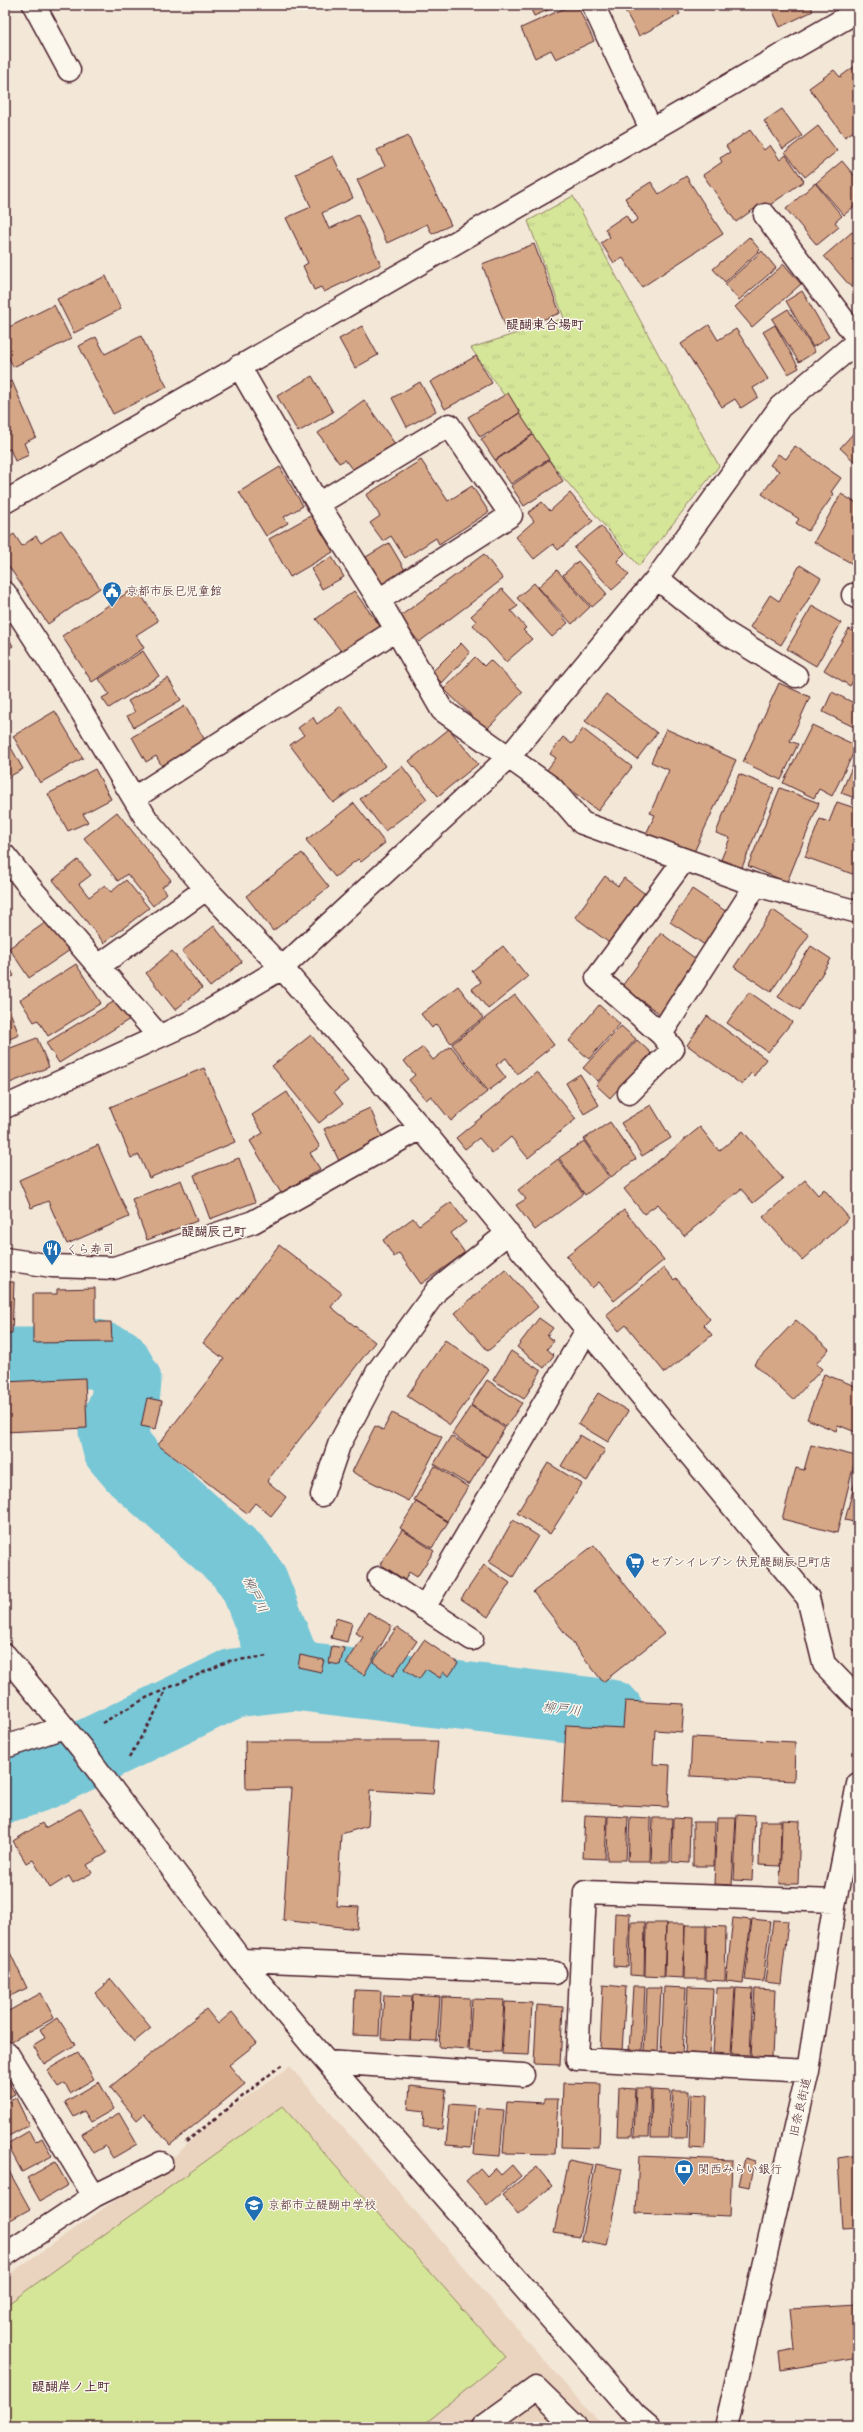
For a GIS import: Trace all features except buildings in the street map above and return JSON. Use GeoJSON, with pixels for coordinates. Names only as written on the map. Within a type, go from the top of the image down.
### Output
{"type":"FeatureCollection","features":[{"type":"Feature","properties":{"kind":"street"},"geometry":{"type":"LineString","coordinates":[[34,5],[69,70]]}},
{"type":"Feature","properties":{"kind":"street"},"geometry":{"type":"LineString","coordinates":[[593,5],[650,129]]}},
{"type":"Feature","properties":{"kind":"street"},"geometry":{"type":"LineString","coordinates":[[5,502],[858,10]]}},
{"type":"Feature","properties":{"kind":"street"},"geometry":{"type":"LineString","coordinates":[[5,1107],[158,1035],[191,1022],[282,968],[509,757],[657,578],[780,407],[858,340],[765,215]]}},
{"type":"Feature","properties":{"kind":"street"},"geometry":{"type":"LineString","coordinates":[[239,366],[318,504],[379,600],[442,710],[552,788],[582,823],[756,885],[858,912]]}},
{"type":"Feature","properties":{"kind":"street"},"geometry":{"type":"LineString","coordinates":[[318,504],[449,425],[511,515],[379,600]]}},
{"type":"Feature","properties":{"kind":"street"},"geometry":{"type":"LineString","coordinates":[[657,578],[721,630],[796,676]]}},
{"type":"Feature","properties":{"kind":"street"},"geometry":{"type":"LineString","coordinates":[[5,593],[74,699],[147,820],[206,889],[282,968],[421,1128],[808,1598],[824,1664],[858,1699]]}},
{"type":"Feature","properties":{"kind":"street"},"geometry":{"type":"LineString","coordinates":[[134,798],[396,630]]}},
{"type":"Feature","properties":{"kind":"street"},"geometry":{"type":"LineString","coordinates":[[5,856],[29,886],[100,966],[158,1035]]}},
{"type":"Feature","properties":{"kind":"street"},"geometry":{"type":"LineString","coordinates":[[629,1093],[673,1049],[661,1034],[598,978],[684,860]]}},
{"type":"Feature","properties":{"kind":"street"},"geometry":{"type":"LineString","coordinates":[[661,1034],[756,885]]}},
{"type":"Feature","properties":{"kind":"street"},"geometry":{"type":"LineString","coordinates":[[100,966],[206,889]]}},
{"type":"Feature","properties":{"kind":"street"},"geometry":{"type":"LineString","coordinates":[[5,1259],[52,1266],[114,1268],[253,1222],[421,1128]]}},
{"type":"Feature","properties":{"kind":"street"},"geometry":{"type":"LineString","coordinates":[[322,1495],[339,1445],[378,1371],[437,1290],[508,1234]]}},
{"type":"Feature","properties":{"kind":"street"},"geometry":{"type":"LineString","coordinates":[[424,1608],[587,1330]]}},
{"type":"Feature","properties":{"kind":"street"},"geometry":{"type":"LineString","coordinates":[[379,1578],[472,1639]]}},
{"type":"Feature","properties":{"kind":"street"},"geometry":{"type":"LineString","coordinates":[[5,1655],[73,1738],[241,1960],[311,2044],[635,2415],[649,2427]]}},
{"type":"Feature","properties":{"kind":"street"},"geometry":{"type":"LineString","coordinates":[[5,1747],[73,1738]]}},
{"type":"Feature","properties":{"kind":"street","name":"旧奈良街道"},"geometry":{"type":"LineString","coordinates":[[726,2427],[808,2071],[835,1901],[858,1784]]}},
{"type":"Feature","properties":{"kind":"street"},"geometry":{"type":"LineString","coordinates":[[808,2071],[578,2059],[585,1892],[835,1901]]}},
{"type":"Feature","properties":{"kind":"street"},"geometry":{"type":"LineString","coordinates":[[241,1960],[555,1973]]}},
{"type":"Feature","properties":{"kind":"street"},"geometry":{"type":"LineString","coordinates":[[7,2053],[94,2196]]}},
{"type":"Feature","properties":{"kind":"street"},"geometry":{"type":"LineString","coordinates":[[327,2062],[523,2075]]}},
{"type":"Feature","properties":{"kind":"street"},"geometry":{"type":"LineString","coordinates":[[5,2255],[94,2196],[160,2163]]}},
{"type":"Feature","properties":{"kind":"street"},"geometry":{"type":"LineString","coordinates":[[482,2427],[536,2388],[576,2427]]}},
{"type":"Feature","properties":{"kind":"path"},"geometry":{"type":"LineString","coordinates":[[73,1738],[167,1688],[229,1661],[268,1656]]}},
{"type":"Feature","properties":{"kind":"path"},"geometry":{"type":"LineString","coordinates":[[126,1763],[156,1711],[167,1688]]}},
{"type":"Feature","properties":{"kind":"path"},"geometry":{"type":"LineString","coordinates":[[160,2163],[311,2044]]}},
{"type":"Feature","properties":{"kind":"shaded area","name":"京都市立醍醐中学校"},"geometry":{"type":"Polygon","coordinates":[[[290,2066],[582,2404],[605,2427],[5,2427],[5,2277],[164,2166],[209,2124],[290,2066]]]}},
{"type":"Feature","properties":{"kind":"green space"},"geometry":{"type":"Polygon","coordinates":[[[573,196],[719,466],[639,566],[555,468],[471,348],[564,318],[528,221],[573,196]]]}},
{"type":"Feature","properties":{"kind":"green space","name":"京都市立醍醐中学校"},"geometry":{"type":"Polygon","coordinates":[[[282,2106],[506,2357],[421,2427],[5,2427],[5,2306],[282,2106]]]}},
{"type":"Feature","properties":{"kind":"waterway","name":"柳戸川"},"geometry":{"type":"LineString","coordinates":[[5,1362],[34,1362],[92,1353],[115,1361],[127,1381],[125,1401],[113,1431],[117,1448],[134,1468],[239,1562],[254,1583],[282,1655],[295,1676],[610,1714]]}},
{"type":"Feature","properties":{"kind":"waterway"},"geometry":{"type":"LineString","coordinates":[[5,1789],[44,1775],[234,1683],[295,1676]]}},
{"type":"Feature","properties":{"kind":"place","name":"京都市辰巳児童館"},"geometry":{"type":"Point","coordinates":[112,608]}},
{"type":"Feature","properties":{"kind":"place","name":"くら寿司"},"geometry":{"type":"Point","coordinates":[52,1266]}},
{"type":"Feature","properties":{"kind":"place","name":"セブンイレブン 伏見醍醐辰巳町店"},"geometry":{"type":"Point","coordinates":[635,1579]}},
{"type":"Feature","properties":{"kind":"place","name":"関西みらい銀行"},"geometry":{"type":"Point","coordinates":[684,2186]}},
{"type":"Feature","properties":{"kind":"place","name":"京都市立醍醐中学校"},"geometry":{"type":"Point","coordinates":[254,2222]}},
{"type":"Feature","properties":{"kind":"district","name":"醍醐東合場町"},"geometry":{"type":"Point","coordinates":[545,324]}},
{"type":"Feature","properties":{"kind":"district","name":"醍醐辰己町"},"geometry":{"type":"Point","coordinates":[214,1231]}},
{"type":"Feature","properties":{"kind":"district","name":"醍醐岸ノ上町"},"geometry":{"type":"Point","coordinates":[71,2386]}}]}
